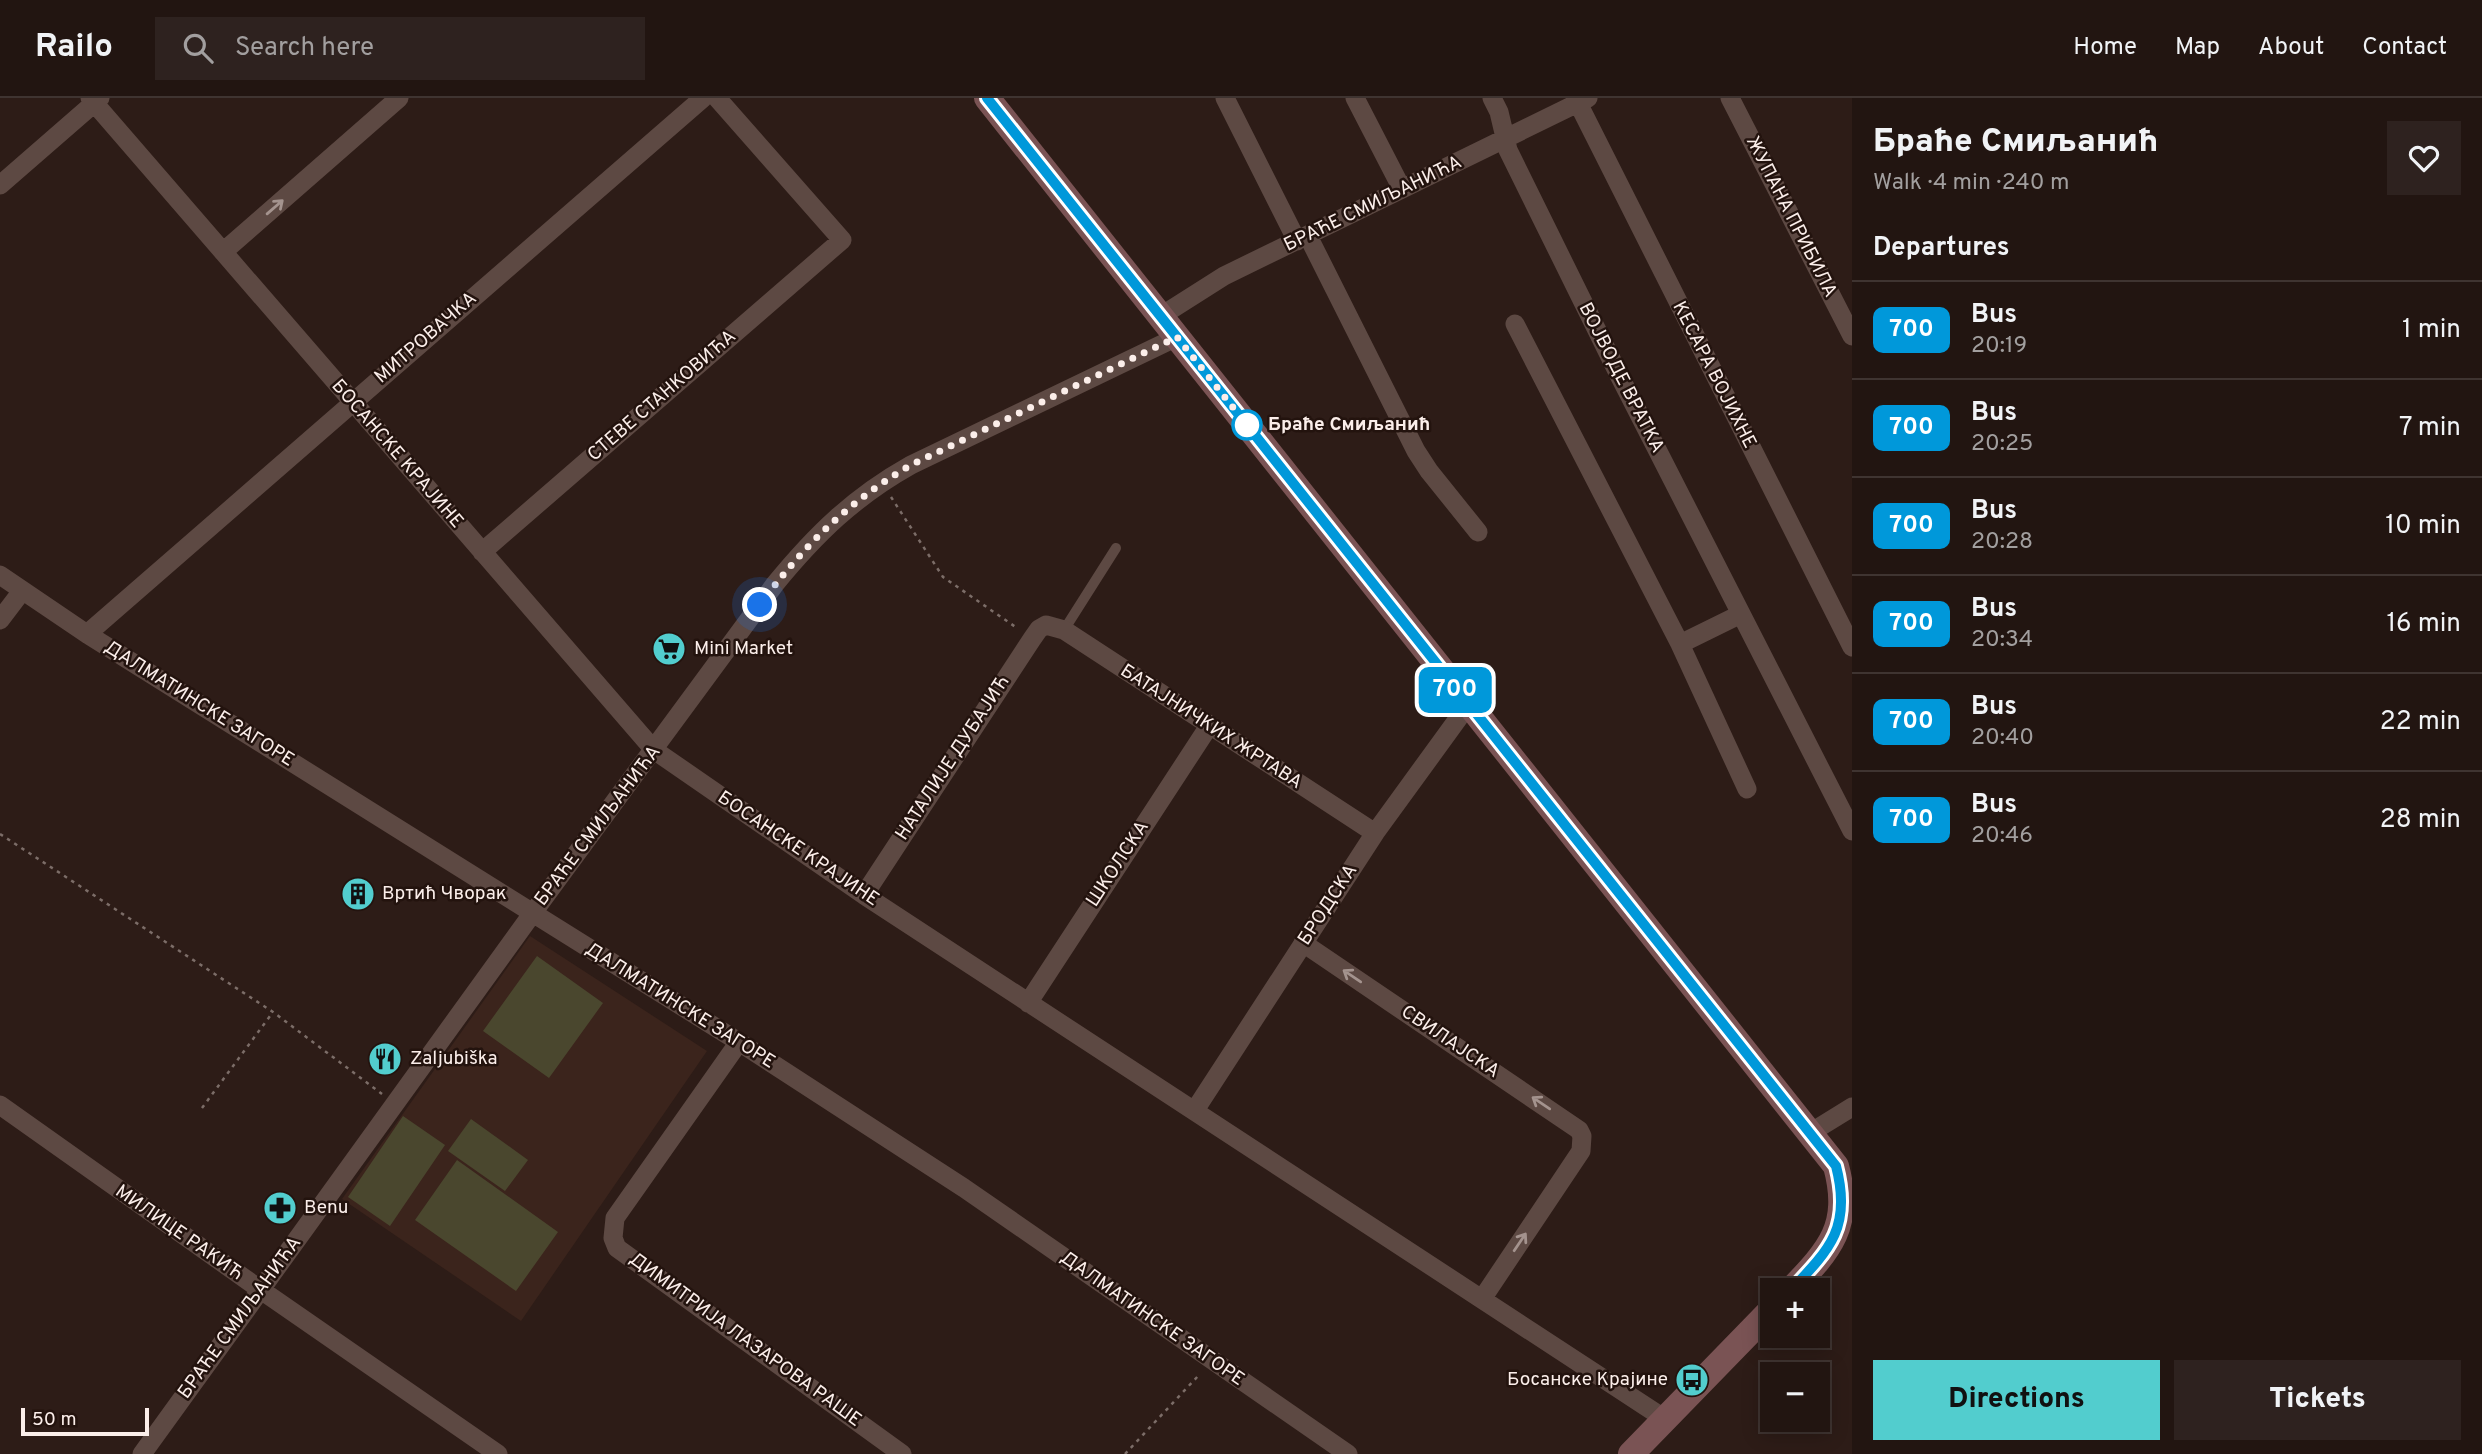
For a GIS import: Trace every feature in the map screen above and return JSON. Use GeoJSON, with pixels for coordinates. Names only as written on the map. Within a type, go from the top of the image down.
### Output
{"type":"FeatureCollection","features":[{"type":"Feature","properties":{"kind":"street"},"geometry":{"type":"LineString","coordinates":[[223,252],[399,98]]}},
{"type":"Feature","properties":{"kind":"street","name":"МИТРОВАЧКА"},"geometry":{"type":"LineString","coordinates":[[87,634],[703,98]]}},
{"type":"Feature","properties":{"kind":"street","name":"СТЕВЕ СТАНКОВИЋА"},"geometry":{"type":"LineString","coordinates":[[482,552],[842,240],[717,98]]}},
{"type":"Feature","properties":{"kind":"street"},"geometry":{"type":"LineString","coordinates":[[987,98],[1836,1166],[1843,1182],[1845,1220],[1837,1238],[1802,1278]]}},
{"type":"Feature","properties":{"kind":"street"},"geometry":{"type":"LineString","coordinates":[[1225,98],[1416,451],[1478,531]]}},
{"type":"Feature","properties":{"kind":"street"},"geometry":{"type":"LineString","coordinates":[[1355,98],[1402,189]]}},
{"type":"Feature","properties":{"kind":"street","name":"ВОЈВОДЕ ВРАТКА"},"geometry":{"type":"LineString","coordinates":[[1492,98],[1499,112],[1508,150],[1619,377],[1852,831]]}},
{"type":"Feature","properties":{"kind":"street","name":"ЖУПАНА ПРИБИЛА"},"geometry":{"type":"LineString","coordinates":[[1730,98],[1852,336]]}},
{"type":"Feature","properties":{"kind":"street"},"geometry":{"type":"LineString","coordinates":[[0,185],[94,100]]}},
{"type":"Feature","properties":{"kind":"street","name":"БОСАНСКЕ КРАЈИНЕ"},"geometry":{"type":"LineString","coordinates":[[94,100],[351,402],[654,750],[864,895],[1665,1419]]}},
{"type":"Feature","properties":{"kind":"street","name":"БРАЋЕ СМИЉАНИЋА"},"geometry":{"type":"LineString","coordinates":[[142,1454],[532,914],[775,584],[806,547],[846,509],[881,482],[911,465],[1169,327],[1189,296],[1224,276],[1583,101]]}},
{"type":"Feature","properties":{"kind":"street","name":"КЕСАРА ВОЈИХНЕ"},"geometry":{"type":"LineString","coordinates":[[1583,101],[1852,647]]}},
{"type":"Feature","properties":{"kind":"street"},"geometry":{"type":"LineString","coordinates":[[1515,324],[1680,644],[1747,789]]}},
{"type":"Feature","properties":{"kind":"street","name":"ДАЛМАТИНСКЕ ЗАГОРЕ"},"geometry":{"type":"LineString","coordinates":[[0,575],[87,634],[739,1042],[964,1188],[1348,1454]]}},
{"type":"Feature","properties":{"kind":"street"},"geometry":{"type":"LineString","coordinates":[[0,620],[22,591]]}},
{"type":"Feature","properties":{"kind":"street"},"geometry":{"type":"LineString","coordinates":[[1680,644],[1741,614]]}},
{"type":"Feature","properties":{"kind":"street","name":"БАТАЈНИЧКИХ ЖРТАВА"},"geometry":{"type":"LineString","coordinates":[[1047,631],[1209,726],[1374,833]]}},
{"type":"Feature","properties":{"kind":"street","name":"НАТАЛИЈЕ ДУБАЈИЋ"},"geometry":{"type":"LineString","coordinates":[[864,895],[1047,631]]}},
{"type":"Feature","properties":{"kind":"street","name":"БРОДСКА"},"geometry":{"type":"LineString","coordinates":[[1195,1110],[1374,833],[1468,705]]}},
{"type":"Feature","properties":{"kind":"street","name":"ШКОЛСКА"},"geometry":{"type":"LineString","coordinates":[[1028,1003],[1209,726]]}},
{"type":"Feature","properties":{"kind":"street","name":"СВИЛАЈСКА"},"geometry":{"type":"LineString","coordinates":[[1303,943],[1572,1124],[1582,1136],[1581,1151],[1482,1299]]}},
{"type":"Feature","properties":{"kind":"street","name":"ДИМИТРИЈА ЛАЗАРОВА РАШЕ"},"geometry":{"type":"LineString","coordinates":[[739,1042],[615,1218],[613,1238],[617,1248],[902,1454]]}},
{"type":"Feature","properties":{"kind":"street","name":"МИЛИЦЕ РАКИЋ"},"geometry":{"type":"LineString","coordinates":[[0,1105],[498,1454]]}},
{"type":"Feature","properties":{"kind":"street"},"geometry":{"type":"LineString","coordinates":[[1810,1133],[1852,1107]]}},
{"type":"Feature","properties":{"kind":"street"},"geometry":{"type":"LineString","coordinates":[[1630,1454],[1760,1321]]}},
{"type":"Feature","properties":{"kind":"lane"},"geometry":{"type":"LineString","coordinates":[[1047,631],[1116,548]]}},
{"type":"Feature","properties":{"kind":"path"},"geometry":{"type":"LineString","coordinates":[[881,482],[943,577],[1047,631]]}},
{"type":"Feature","properties":{"kind":"path"},"geometry":{"type":"LineString","coordinates":[[0,834],[273,1012],[396,1104]]}},
{"type":"Feature","properties":{"kind":"path"},"geometry":{"type":"LineString","coordinates":[[202,1108],[273,1012]]}},
{"type":"Feature","properties":{"kind":"path"},"geometry":{"type":"LineString","coordinates":[[1125,1454],[1141,1434],[1213,1361]]}},
{"type":"Feature","properties":{"kind":"shaded area"},"geometry":{"type":"Polygon","coordinates":[[[530,936],[707,1051],[521,1321],[342,1199],[530,936]]]}},
{"type":"Feature","properties":{"kind":"shaded area"},"geometry":{"type":"Polygon","coordinates":[[[537,956],[603,1003],[549,1078],[483,1031],[537,956]]]}},
{"type":"Feature","properties":{"kind":"shaded area"},"geometry":{"type":"Polygon","coordinates":[[[403,1116],[445,1145],[390,1226],[348,1197],[403,1116]]]}},
{"type":"Feature","properties":{"kind":"shaded area"},"geometry":{"type":"Polygon","coordinates":[[[471,1119],[528,1160],[505,1191],[448,1151],[471,1119]]]}},
{"type":"Feature","properties":{"kind":"shaded area"},"geometry":{"type":"Polygon","coordinates":[[[457,1160],[558,1232],[516,1291],[415,1220],[457,1160]]]}},
{"type":"Feature","properties":{"kind":"bus line","name":"700"},"geometry":{"type":"LineString","coordinates":[[987,98],[1480,722],[1836,1166],[1843,1182],[1846,1200],[1845,1220],[1837,1238],[1802,1278]]}},
{"type":"Feature","properties":{"kind":"place","name":"Браће Смиљанић"},"geometry":{"type":"Point","coordinates":[1247,425]}},
{"type":"Feature","properties":{"kind":"place","name":"Mini Market"},"geometry":{"type":"Point","coordinates":[669,649]}},
{"type":"Feature","properties":{"kind":"place","name":"Вртић Чворак"},"geometry":{"type":"Point","coordinates":[358,894]}},
{"type":"Feature","properties":{"kind":"place","name":"Zaljubiška"},"geometry":{"type":"Point","coordinates":[385,1059]}},
{"type":"Feature","properties":{"kind":"place","name":"Benu"},"geometry":{"type":"Point","coordinates":[280,1208]}},
{"type":"Feature","properties":{"kind":"place","name":"Босанске Крајине"},"geometry":{"type":"Point","coordinates":[1692,1380]}},
{"type":"Feature","properties":{"kind":"route"},"geometry":{"type":"LineString","coordinates":[[760,605],[790,565],[825,526],[881,482],[1177,337],[1247,425]]}}]}
